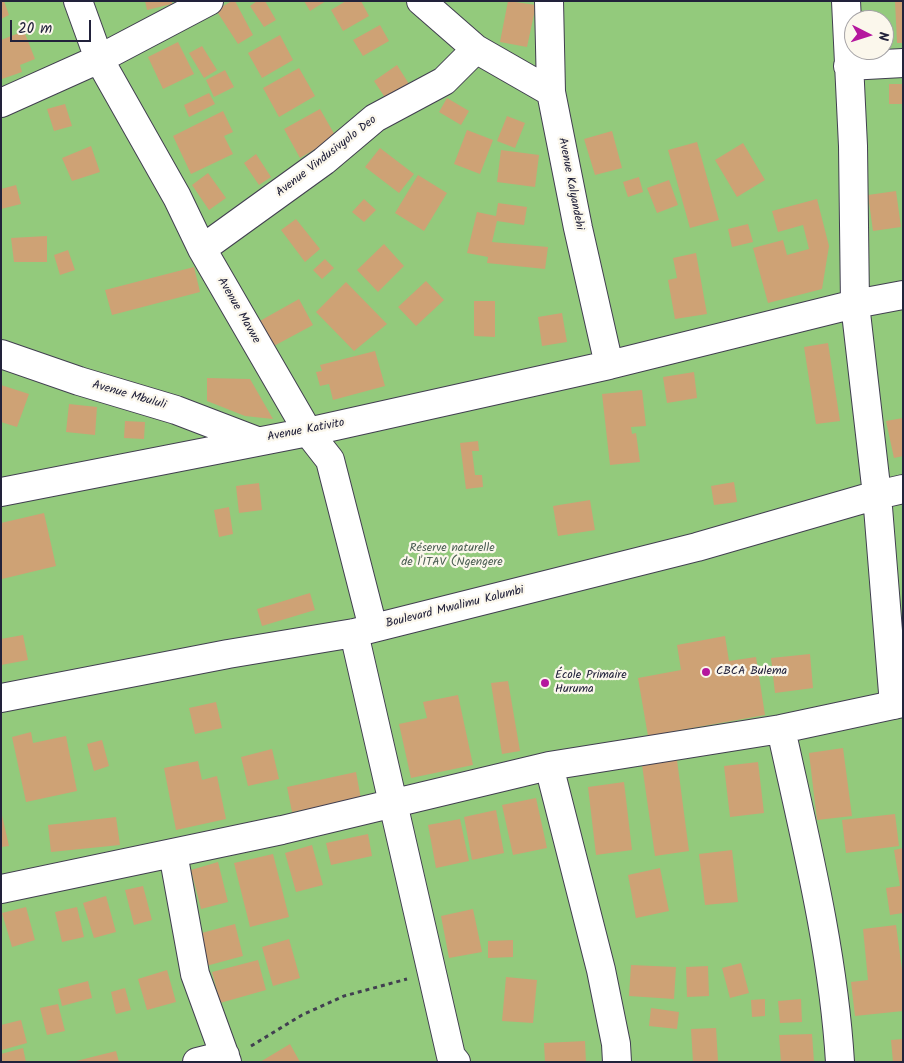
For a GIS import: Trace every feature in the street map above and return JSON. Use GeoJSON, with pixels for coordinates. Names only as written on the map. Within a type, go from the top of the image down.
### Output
{"type":"FeatureCollection","features":[{"type":"Feature","properties":{"kind":"street","name":"Avenue Mavwe"},"geometry":{"type":"LineString","coordinates":[[78,1],[99,59],[177,197],[202,249],[308,432],[330,460],[363,631],[391,802],[451,1056],[456,1062]]}},
{"type":"Feature","properties":{"kind":"street"},"geometry":{"type":"LineString","coordinates":[[1,103],[99,59],[209,1]]}},
{"type":"Feature","properties":{"kind":"street"},"geometry":{"type":"LineString","coordinates":[[421,1],[476,49],[551,92]]}},
{"type":"Feature","properties":{"kind":"street","name":"Avenue Kalyandehi"},"geometry":{"type":"LineString","coordinates":[[549,1],[551,92],[578,228],[609,365]]}},
{"type":"Feature","properties":{"kind":"street"},"geometry":{"type":"LineString","coordinates":[[1,889],[282,830],[391,802],[549,766],[782,729],[898,704],[890,492],[855,304],[853,146],[846,1]]}},
{"type":"Feature","properties":{"kind":"street","name":"Avenue Vindusivyolo Deo"},"geometry":{"type":"LineString","coordinates":[[202,249],[324,161],[375,118],[444,81],[476,49]]}},
{"type":"Feature","properties":{"kind":"street"},"geometry":{"type":"LineString","coordinates":[[848,66],[903,63]]}},
{"type":"Feature","properties":{"kind":"street","name":"Avenue Kativito"},"geometry":{"type":"LineString","coordinates":[[1,492],[308,432],[609,365],[855,304],[903,295]]}},
{"type":"Feature","properties":{"kind":"street","name":"Avenue Mbululi"},"geometry":{"type":"LineString","coordinates":[[1,354],[79,381],[176,410],[256,441]]}},
{"type":"Feature","properties":{"kind":"street","name":"Boulevard Mwalimu Kalumbi"},"geometry":{"type":"LineString","coordinates":[[1,698],[228,654],[363,631],[696,548],[890,492]]}},
{"type":"Feature","properties":{"kind":"street"},"geometry":{"type":"LineString","coordinates":[[782,729],[821,916],[838,1032],[840,1062]]}},
{"type":"Feature","properties":{"kind":"street"},"geometry":{"type":"LineString","coordinates":[[549,766],[601,970],[616,1044],[617,1062]]}},
{"type":"Feature","properties":{"kind":"street"},"geometry":{"type":"LineString","coordinates":[[172,853],[195,974],[231,1056],[197,1062]]}},
{"type":"Feature","properties":{"kind":"path"},"geometry":{"type":"LineString","coordinates":[[231,1056],[302,1015],[344,996],[432,972]]}},
{"type":"Feature","properties":{"kind":"green space","name":"Réserve naturelle de l'ITAV (Ngengere"},"geometry":{"type":"Polygon","coordinates":[[[1,1],[903,1],[903,1062],[1,1062],[1,1]]]}},
{"type":"Feature","properties":{"kind":"building"},"geometry":{"type":"Polygon","coordinates":[[[1,1],[4,1],[9,15],[1,19],[1,1]]]}},
{"type":"Feature","properties":{"kind":"building"},"geometry":{"type":"Polygon","coordinates":[[[145,1],[172,1],[172,4],[147,10],[145,1]]]}},
{"type":"Feature","properties":{"kind":"building"},"geometry":{"type":"Polygon","coordinates":[[[235,1],[253,35],[238,44],[216,10],[235,1]]]}},
{"type":"Feature","properties":{"kind":"building"},"geometry":{"type":"Polygon","coordinates":[[[257,1],[265,1],[276,20],[264,27],[250,6],[257,1]]]}},
{"type":"Feature","properties":{"kind":"building"},"geometry":{"type":"Polygon","coordinates":[[[304,1],[326,1],[310,11],[304,1]]]}},
{"type":"Feature","properties":{"kind":"building"},"geometry":{"type":"Polygon","coordinates":[[[346,1],[361,1],[369,16],[343,31],[331,10],[346,1]]]}},
{"type":"Feature","properties":{"kind":"building"},"geometry":{"type":"Polygon","coordinates":[[[508,1],[536,5],[527,47],[500,42],[508,1]]]}},
{"type":"Feature","properties":{"kind":"building"},"geometry":{"type":"Polygon","coordinates":[[[895,1],[903,1],[903,43],[897,43],[895,1]]]}},
{"type":"Feature","properties":{"kind":"building"},"geometry":{"type":"Polygon","coordinates":[[[380,25],[389,41],[363,56],[353,40],[380,25]]]}},
{"type":"Feature","properties":{"kind":"building"},"geometry":{"type":"Polygon","coordinates":[[[24,31],[35,59],[20,65],[22,72],[2,79],[1,40],[24,31]]]}},
{"type":"Feature","properties":{"kind":"building"},"geometry":{"type":"Polygon","coordinates":[[[280,35],[293,60],[262,78],[248,53],[280,35]]]}},
{"type":"Feature","properties":{"kind":"building"},"geometry":{"type":"Polygon","coordinates":[[[178,42],[194,74],[163,89],[148,57],[178,42]]]}},
{"type":"Feature","properties":{"kind":"building"},"geometry":{"type":"Polygon","coordinates":[[[202,46],[217,70],[204,78],[189,53],[202,46]]]}},
{"type":"Feature","properties":{"kind":"building"},"geometry":{"type":"Polygon","coordinates":[[[397,65],[409,84],[386,99],[374,81],[397,65]]]}},
{"type":"Feature","properties":{"kind":"building"},"geometry":{"type":"Polygon","coordinates":[[[299,68],[315,96],[279,117],[263,88],[299,68]]]}},
{"type":"Feature","properties":{"kind":"building"},"geometry":{"type":"Polygon","coordinates":[[[225,70],[234,87],[214,97],[206,80],[225,70]]]}},
{"type":"Feature","properties":{"kind":"building"},"geometry":{"type":"Polygon","coordinates":[[[889,84],[903,84],[903,104],[889,104],[889,84]]]}},
{"type":"Feature","properties":{"kind":"building"},"geometry":{"type":"Polygon","coordinates":[[[209,93],[215,104],[189,117],[184,105],[209,93]]]}},
{"type":"Feature","properties":{"kind":"building"},"geometry":{"type":"Polygon","coordinates":[[[447,98],[469,111],[461,125],[439,112],[447,98]]]}},
{"type":"Feature","properties":{"kind":"building"},"geometry":{"type":"Polygon","coordinates":[[[65,104],[72,126],[54,131],[47,109],[65,104]]]}},
{"type":"Feature","properties":{"kind":"building"},"geometry":{"type":"Polygon","coordinates":[[[320,109],[336,137],[300,158],[284,129],[320,109]]]}},
{"type":"Feature","properties":{"kind":"building"},"geometry":{"type":"Polygon","coordinates":[[[223,111],[233,132],[224,136],[233,154],[191,174],[173,136],[223,111]]]}},
{"type":"Feature","properties":{"kind":"building"},"geometry":{"type":"Polygon","coordinates":[[[507,116],[525,123],[515,148],[497,141],[507,116]]]}},
{"type":"Feature","properties":{"kind":"building"},"geometry":{"type":"Polygon","coordinates":[[[467,130],[493,140],[480,174],[454,164],[467,130]]]}},
{"type":"Feature","properties":{"kind":"building"},"geometry":{"type":"Polygon","coordinates":[[[612,131],[622,168],[595,175],[584,139],[612,131]]]}},
{"type":"Feature","properties":{"kind":"building"},"geometry":{"type":"Polygon","coordinates":[[[697,142],[719,220],[690,228],[668,150],[697,142]]]}},
{"type":"Feature","properties":{"kind":"building"},"geometry":{"type":"Polygon","coordinates":[[[743,143],[765,180],[737,197],[715,160],[743,143]]]}},
{"type":"Feature","properties":{"kind":"building"},"geometry":{"type":"Polygon","coordinates":[[[91,146],[100,172],[72,181],[62,158],[91,146]]]}},
{"type":"Feature","properties":{"kind":"building"},"geometry":{"type":"Polygon","coordinates":[[[380,148],[414,174],[399,193],[365,167],[380,148]]]}},
{"type":"Feature","properties":{"kind":"building"},"geometry":{"type":"Polygon","coordinates":[[[501,150],[539,155],[535,187],[497,182],[501,150]]]}},
{"type":"Feature","properties":{"kind":"building"},"geometry":{"type":"Polygon","coordinates":[[[256,154],[271,177],[259,185],[244,163],[256,154]]]}},
{"type":"Feature","properties":{"kind":"building"},"geometry":{"type":"Polygon","coordinates":[[[208,173],[226,198],[209,210],[192,185],[208,173]]]}},
{"type":"Feature","properties":{"kind":"building"},"geometry":{"type":"Polygon","coordinates":[[[418,175],[447,193],[424,231],[395,213],[418,175]]]}},
{"type":"Feature","properties":{"kind":"building"},"geometry":{"type":"Polygon","coordinates":[[[639,177],[643,192],[628,197],[623,182],[639,177]]]}},
{"type":"Feature","properties":{"kind":"building"},"geometry":{"type":"Polygon","coordinates":[[[669,180],[678,205],[657,213],[647,188],[669,180]]]}},
{"type":"Feature","properties":{"kind":"building"},"geometry":{"type":"Polygon","coordinates":[[[16,185],[21,204],[1,209],[1,189],[16,185]]]}},
{"type":"Feature","properties":{"kind":"building"},"geometry":{"type":"Polygon","coordinates":[[[896,191],[901,227],[873,231],[868,195],[896,191]]]}},
{"type":"Feature","properties":{"kind":"building"},"geometry":{"type":"Polygon","coordinates":[[[364,199],[376,210],[364,222],[352,212],[364,199]]]}},
{"type":"Feature","properties":{"kind":"building"},"geometry":{"type":"Polygon","coordinates":[[[817,199],[829,246],[822,289],[768,303],[753,248],[783,240],[787,255],[809,249],[803,225],[778,232],[772,211],[817,199]]]}},
{"type":"Feature","properties":{"kind":"building"},"geometry":{"type":"Polygon","coordinates":[[[498,203],[527,207],[524,225],[497,221],[492,242],[548,247],[545,269],[487,263],[488,257],[467,253],[477,212],[496,216],[498,203]]]}},
{"type":"Feature","properties":{"kind":"building"},"geometry":{"type":"Polygon","coordinates":[[[296,219],[320,249],[305,262],[281,230],[296,219]]]}},
{"type":"Feature","properties":{"kind":"building"},"geometry":{"type":"Polygon","coordinates":[[[748,224],[753,242],[732,247],[728,229],[748,224]]]}},
{"type":"Feature","properties":{"kind":"building"},"geometry":{"type":"Polygon","coordinates":[[[47,236],[47,262],[14,262],[11,238],[47,236]]]}},
{"type":"Feature","properties":{"kind":"building"},"geometry":{"type":"Polygon","coordinates":[[[384,244],[404,266],[378,292],[357,270],[384,244]]]}},
{"type":"Feature","properties":{"kind":"building"},"geometry":{"type":"Polygon","coordinates":[[[68,250],[75,270],[60,275],[54,255],[68,250]]]}},
{"type":"Feature","properties":{"kind":"building"},"geometry":{"type":"Polygon","coordinates":[[[696,253],[707,314],[675,319],[668,280],[677,278],[673,258],[696,253]]]}},
{"type":"Feature","properties":{"kind":"building"},"geometry":{"type":"Polygon","coordinates":[[[325,259],[334,268],[322,279],[313,270],[325,259]]]}},
{"type":"Feature","properties":{"kind":"building"},"geometry":{"type":"Polygon","coordinates":[[[194,267],[200,292],[112,315],[105,290],[194,267]]]}},
{"type":"Feature","properties":{"kind":"building"},"geometry":{"type":"Polygon","coordinates":[[[426,281],[444,300],[416,326],[398,307],[426,281]]]}},
{"type":"Feature","properties":{"kind":"building"},"geometry":{"type":"Polygon","coordinates":[[[346,282],[387,324],[354,351],[316,312],[346,282]]]}},
{"type":"Feature","properties":{"kind":"building"},"geometry":{"type":"Polygon","coordinates":[[[299,299],[313,325],[272,347],[258,322],[299,299]]]}},
{"type":"Feature","properties":{"kind":"building"},"geometry":{"type":"Polygon","coordinates":[[[474,301],[495,301],[495,337],[474,336],[474,301]]]}},
{"type":"Feature","properties":{"kind":"building"},"geometry":{"type":"Polygon","coordinates":[[[562,313],[567,342],[542,346],[538,317],[562,313]]]}},
{"type":"Feature","properties":{"kind":"building"},"geometry":{"type":"Polygon","coordinates":[[[828,343],[840,421],[816,424],[804,347],[828,343]]]}},
{"type":"Feature","properties":{"kind":"building"},"geometry":{"type":"Polygon","coordinates":[[[375,351],[385,386],[333,400],[329,384],[320,386],[316,372],[322,371],[320,365],[375,351]]]}},
{"type":"Feature","properties":{"kind":"building"},"geometry":{"type":"Polygon","coordinates":[[[694,372],[697,398],[667,403],[663,377],[694,372]]]}},
{"type":"Feature","properties":{"kind":"building"},"geometry":{"type":"Polygon","coordinates":[[[207,378],[250,379],[273,419],[245,416],[207,401],[207,378]]]}},
{"type":"Feature","properties":{"kind":"building"},"geometry":{"type":"Polygon","coordinates":[[[1,385],[29,394],[17,427],[1,422],[1,385]]]}},
{"type":"Feature","properties":{"kind":"building"},"geometry":{"type":"Polygon","coordinates":[[[642,390],[646,426],[631,427],[632,434],[636,433],[640,462],[610,465],[602,394],[642,390]]]}},
{"type":"Feature","properties":{"kind":"building"},"geometry":{"type":"Polygon","coordinates":[[[69,404],[97,407],[95,435],[66,432],[69,404]]]}},
{"type":"Feature","properties":{"kind":"building"},"geometry":{"type":"Polygon","coordinates":[[[903,418],[903,456],[894,458],[886,421],[903,418]]]}},
{"type":"Feature","properties":{"kind":"building"},"geometry":{"type":"Polygon","coordinates":[[[125,421],[145,422],[144,439],[124,438],[125,421]]]}},
{"type":"Feature","properties":{"kind":"building"},"geometry":{"type":"Polygon","coordinates":[[[478,441],[479,451],[472,451],[475,475],[482,475],[483,487],[466,489],[460,443],[478,441]]]}},
{"type":"Feature","properties":{"kind":"building"},"geometry":{"type":"Polygon","coordinates":[[[734,482],[737,502],[714,505],[711,486],[734,482]]]}},
{"type":"Feature","properties":{"kind":"building"},"geometry":{"type":"Polygon","coordinates":[[[259,483],[262,510],[239,513],[236,486],[259,483]]]}},
{"type":"Feature","properties":{"kind":"building"},"geometry":{"type":"Polygon","coordinates":[[[590,500],[595,530],[558,536],[553,506],[590,500]]]}},
{"type":"Feature","properties":{"kind":"building"},"geometry":{"type":"Polygon","coordinates":[[[229,507],[233,534],[219,537],[214,510],[229,507]]]}},
{"type":"Feature","properties":{"kind":"building"},"geometry":{"type":"Polygon","coordinates":[[[44,513],[56,566],[2,579],[1,523],[44,513]]]}},
{"type":"Feature","properties":{"kind":"building"},"geometry":{"type":"Polygon","coordinates":[[[310,593],[315,610],[262,626],[257,609],[310,593]]]}},
{"type":"Feature","properties":{"kind":"building"},"geometry":{"type":"Polygon","coordinates":[[[23,635],[28,660],[1,665],[1,639],[23,635]]]}},
{"type":"Feature","properties":{"kind":"building"},"geometry":{"type":"Polygon","coordinates":[[[725,636],[729,661],[756,657],[765,715],[648,736],[638,678],[681,670],[677,645],[725,636]]]}},
{"type":"Feature","properties":{"kind":"building"},"geometry":{"type":"Polygon","coordinates":[[[810,654],[813,688],[775,693],[771,658],[810,654]]]}},
{"type":"Feature","properties":{"kind":"building"},"geometry":{"type":"Polygon","coordinates":[[[508,681],[520,751],[502,754],[491,683],[508,681]]]}},
{"type":"Feature","properties":{"kind":"building"},"geometry":{"type":"Polygon","coordinates":[[[458,695],[473,765],[411,778],[399,724],[427,718],[423,702],[458,695]]]}},
{"type":"Feature","properties":{"kind":"building"},"geometry":{"type":"Polygon","coordinates":[[[216,702],[222,728],[195,734],[189,708],[216,702]]]}},
{"type":"Feature","properties":{"kind":"building"},"geometry":{"type":"Polygon","coordinates":[[[31,732],[33,743],[66,736],[77,791],[26,802],[12,737],[31,732]]]}},
{"type":"Feature","properties":{"kind":"building"},"geometry":{"type":"Polygon","coordinates":[[[102,740],[109,766],[94,771],[87,744],[102,740]]]}},
{"type":"Feature","properties":{"kind":"building"},"geometry":{"type":"Polygon","coordinates":[[[843,748],[852,816],[817,820],[809,753],[843,748]]]}},
{"type":"Feature","properties":{"kind":"building"},"geometry":{"type":"Polygon","coordinates":[[[272,749],[279,779],[248,786],[241,757],[272,749]]]}},
{"type":"Feature","properties":{"kind":"building"},"geometry":{"type":"Polygon","coordinates":[[[677,760],[689,851],[655,856],[642,765],[677,760]]]}},
{"type":"Feature","properties":{"kind":"building"},"geometry":{"type":"Polygon","coordinates":[[[198,761],[202,780],[217,776],[226,819],[176,830],[164,768],[198,761]]]}},
{"type":"Feature","properties":{"kind":"building"},"geometry":{"type":"Polygon","coordinates":[[[758,762],[764,813],[730,817],[724,766],[758,762]]]}},
{"type":"Feature","properties":{"kind":"building"},"geometry":{"type":"Polygon","coordinates":[[[356,772],[361,799],[292,812],[287,787],[356,772]]]}},
{"type":"Feature","properties":{"kind":"building"},"geometry":{"type":"Polygon","coordinates":[[[624,782],[632,850],[596,855],[588,787],[624,782]]]}},
{"type":"Feature","properties":{"kind":"building"},"geometry":{"type":"Polygon","coordinates":[[[536,798],[547,848],[513,855],[502,805],[536,798]]]}},
{"type":"Feature","properties":{"kind":"building"},"geometry":{"type":"Polygon","coordinates":[[[496,810],[504,853],[472,860],[464,817],[496,810]]]}},
{"type":"Feature","properties":{"kind":"building"},"geometry":{"type":"Polygon","coordinates":[[[1,811],[9,846],[1,847],[1,811]]]}},
{"type":"Feature","properties":{"kind":"building"},"geometry":{"type":"Polygon","coordinates":[[[895,814],[899,846],[846,853],[842,820],[895,814]]]}},
{"type":"Feature","properties":{"kind":"building"},"geometry":{"type":"Polygon","coordinates":[[[116,817],[120,845],[51,852],[48,825],[116,817]]]}},
{"type":"Feature","properties":{"kind":"building"},"geometry":{"type":"Polygon","coordinates":[[[460,819],[469,861],[436,868],[428,825],[460,819]]]}},
{"type":"Feature","properties":{"kind":"building"},"geometry":{"type":"Polygon","coordinates":[[[368,834],[372,856],[331,865],[326,843],[368,834]]]}},
{"type":"Feature","properties":{"kind":"building"},"geometry":{"type":"Polygon","coordinates":[[[312,845],[323,885],[296,892],[285,853],[312,845]]]}},
{"type":"Feature","properties":{"kind":"building"},"geometry":{"type":"Polygon","coordinates":[[[903,848],[903,913],[890,915],[886,888],[900,886],[894,850],[903,848]]]}},
{"type":"Feature","properties":{"kind":"building"},"geometry":{"type":"Polygon","coordinates":[[[732,850],[738,902],[705,905],[699,854],[732,850]]]}},
{"type":"Feature","properties":{"kind":"building"},"geometry":{"type":"Polygon","coordinates":[[[273,854],[289,917],[250,927],[234,863],[273,854]]]}},
{"type":"Feature","properties":{"kind":"building"},"geometry":{"type":"Polygon","coordinates":[[[218,862],[228,902],[201,909],[191,870],[218,862]]]}},
{"type":"Feature","properties":{"kind":"building"},"geometry":{"type":"Polygon","coordinates":[[[660,868],[669,911],[636,918],[628,875],[660,868]]]}},
{"type":"Feature","properties":{"kind":"building"},"geometry":{"type":"Polygon","coordinates":[[[143,886],[152,920],[134,925],[125,890],[143,886]]]}},
{"type":"Feature","properties":{"kind":"building"},"geometry":{"type":"Polygon","coordinates":[[[106,896],[116,932],[94,938],[83,903],[106,896]]]}},
{"type":"Feature","properties":{"kind":"building"},"geometry":{"type":"Polygon","coordinates":[[[26,907],[35,940],[12,947],[2,913],[26,907]]]}},
{"type":"Feature","properties":{"kind":"building"},"geometry":{"type":"Polygon","coordinates":[[[77,907],[84,937],[62,942],[55,912],[77,907]]]}},
{"type":"Feature","properties":{"kind":"building"},"geometry":{"type":"Polygon","coordinates":[[[473,909],[482,952],[449,958],[441,916],[473,909]]]}},
{"type":"Feature","properties":{"kind":"building"},"geometry":{"type":"Polygon","coordinates":[[[235,924],[243,956],[206,966],[198,934],[235,924]]]}},
{"type":"Feature","properties":{"kind":"building"},"geometry":{"type":"Polygon","coordinates":[[[896,925],[903,977],[903,1011],[855,1016],[851,982],[868,980],[863,929],[896,925]]]}},
{"type":"Feature","properties":{"kind":"building"},"geometry":{"type":"Polygon","coordinates":[[[289,939],[300,978],[273,986],[262,947],[289,939]]]}},
{"type":"Feature","properties":{"kind":"building"},"geometry":{"type":"Polygon","coordinates":[[[513,940],[513,957],[488,958],[488,941],[513,940]]]}},
{"type":"Feature","properties":{"kind":"building"},"geometry":{"type":"Polygon","coordinates":[[[258,960],[266,990],[220,1003],[212,972],[258,960]]]}},
{"type":"Feature","properties":{"kind":"building"},"geometry":{"type":"Polygon","coordinates":[[[741,963],[749,993],[730,998],[722,968],[741,963]]]}},
{"type":"Feature","properties":{"kind":"building"},"geometry":{"type":"Polygon","coordinates":[[[631,965],[676,967],[674,999],[629,996],[631,965]]]}},
{"type":"Feature","properties":{"kind":"building"},"geometry":{"type":"Polygon","coordinates":[[[708,966],[709,996],[687,997],[686,967],[708,966]]]}},
{"type":"Feature","properties":{"kind":"building"},"geometry":{"type":"Polygon","coordinates":[[[167,970],[176,1002],[147,1010],[138,979],[167,970]]]}},
{"type":"Feature","properties":{"kind":"building"},"geometry":{"type":"Polygon","coordinates":[[[506,977],[537,980],[533,1023],[502,1021],[506,977]]]}},
{"type":"Feature","properties":{"kind":"building"},"geometry":{"type":"Polygon","coordinates":[[[88,981],[92,998],[62,1006],[58,989],[88,981]]]}},
{"type":"Feature","properties":{"kind":"building"},"geometry":{"type":"Polygon","coordinates":[[[125,988],[131,1010],[116,1014],[111,992],[125,988]]]}},
{"type":"Feature","properties":{"kind":"building"},"geometry":{"type":"Polygon","coordinates":[[[765,999],[765,1016],[752,1017],[751,1000],[765,999]]]}},
{"type":"Feature","properties":{"kind":"building"},"geometry":{"type":"Polygon","coordinates":[[[801,999],[802,1022],[780,1023],[778,1001],[801,999]]]}},
{"type":"Feature","properties":{"kind":"building"},"geometry":{"type":"Polygon","coordinates":[[[58,1004],[65,1031],[47,1035],[40,1008],[58,1004]]]}},
{"type":"Feature","properties":{"kind":"building"},"geometry":{"type":"Polygon","coordinates":[[[651,1008],[679,1012],[677,1029],[649,1026],[651,1008]]]}},
{"type":"Feature","properties":{"kind":"building"},"geometry":{"type":"Polygon","coordinates":[[[21,1020],[27,1043],[2,1050],[1,1025],[21,1020]]]}},
{"type":"Feature","properties":{"kind":"building"},"geometry":{"type":"Polygon","coordinates":[[[716,1028],[718,1061],[693,1062],[691,1029],[716,1028]]]}},
{"type":"Feature","properties":{"kind":"building"},"geometry":{"type":"Polygon","coordinates":[[[812,1034],[814,1062],[781,1062],[779,1035],[812,1034]]]}},
{"type":"Feature","properties":{"kind":"building"},"geometry":{"type":"Polygon","coordinates":[[[903,1039],[903,1062],[893,1062],[891,1040],[903,1039]]]}},
{"type":"Feature","properties":{"kind":"building"},"geometry":{"type":"Polygon","coordinates":[[[585,1041],[586,1062],[545,1062],[544,1043],[585,1041]]]}},
{"type":"Feature","properties":{"kind":"building"},"geometry":{"type":"Polygon","coordinates":[[[290,1044],[300,1062],[260,1062],[290,1044]]]}},
{"type":"Feature","properties":{"kind":"building"},"geometry":{"type":"Polygon","coordinates":[[[23,1048],[26,1062],[1,1062],[1,1054],[23,1048]]]}},
{"type":"Feature","properties":{"kind":"building"},"geometry":{"type":"Polygon","coordinates":[[[116,1051],[119,1062],[76,1062],[76,1061],[116,1051]]]}},
{"type":"Feature","properties":{"kind":"place","name":"CBCA Bulema"},"geometry":{"type":"Point","coordinates":[706,672]}},
{"type":"Feature","properties":{"kind":"place","name":"École Primaire Huruma"},"geometry":{"type":"Point","coordinates":[545,683]}}]}
